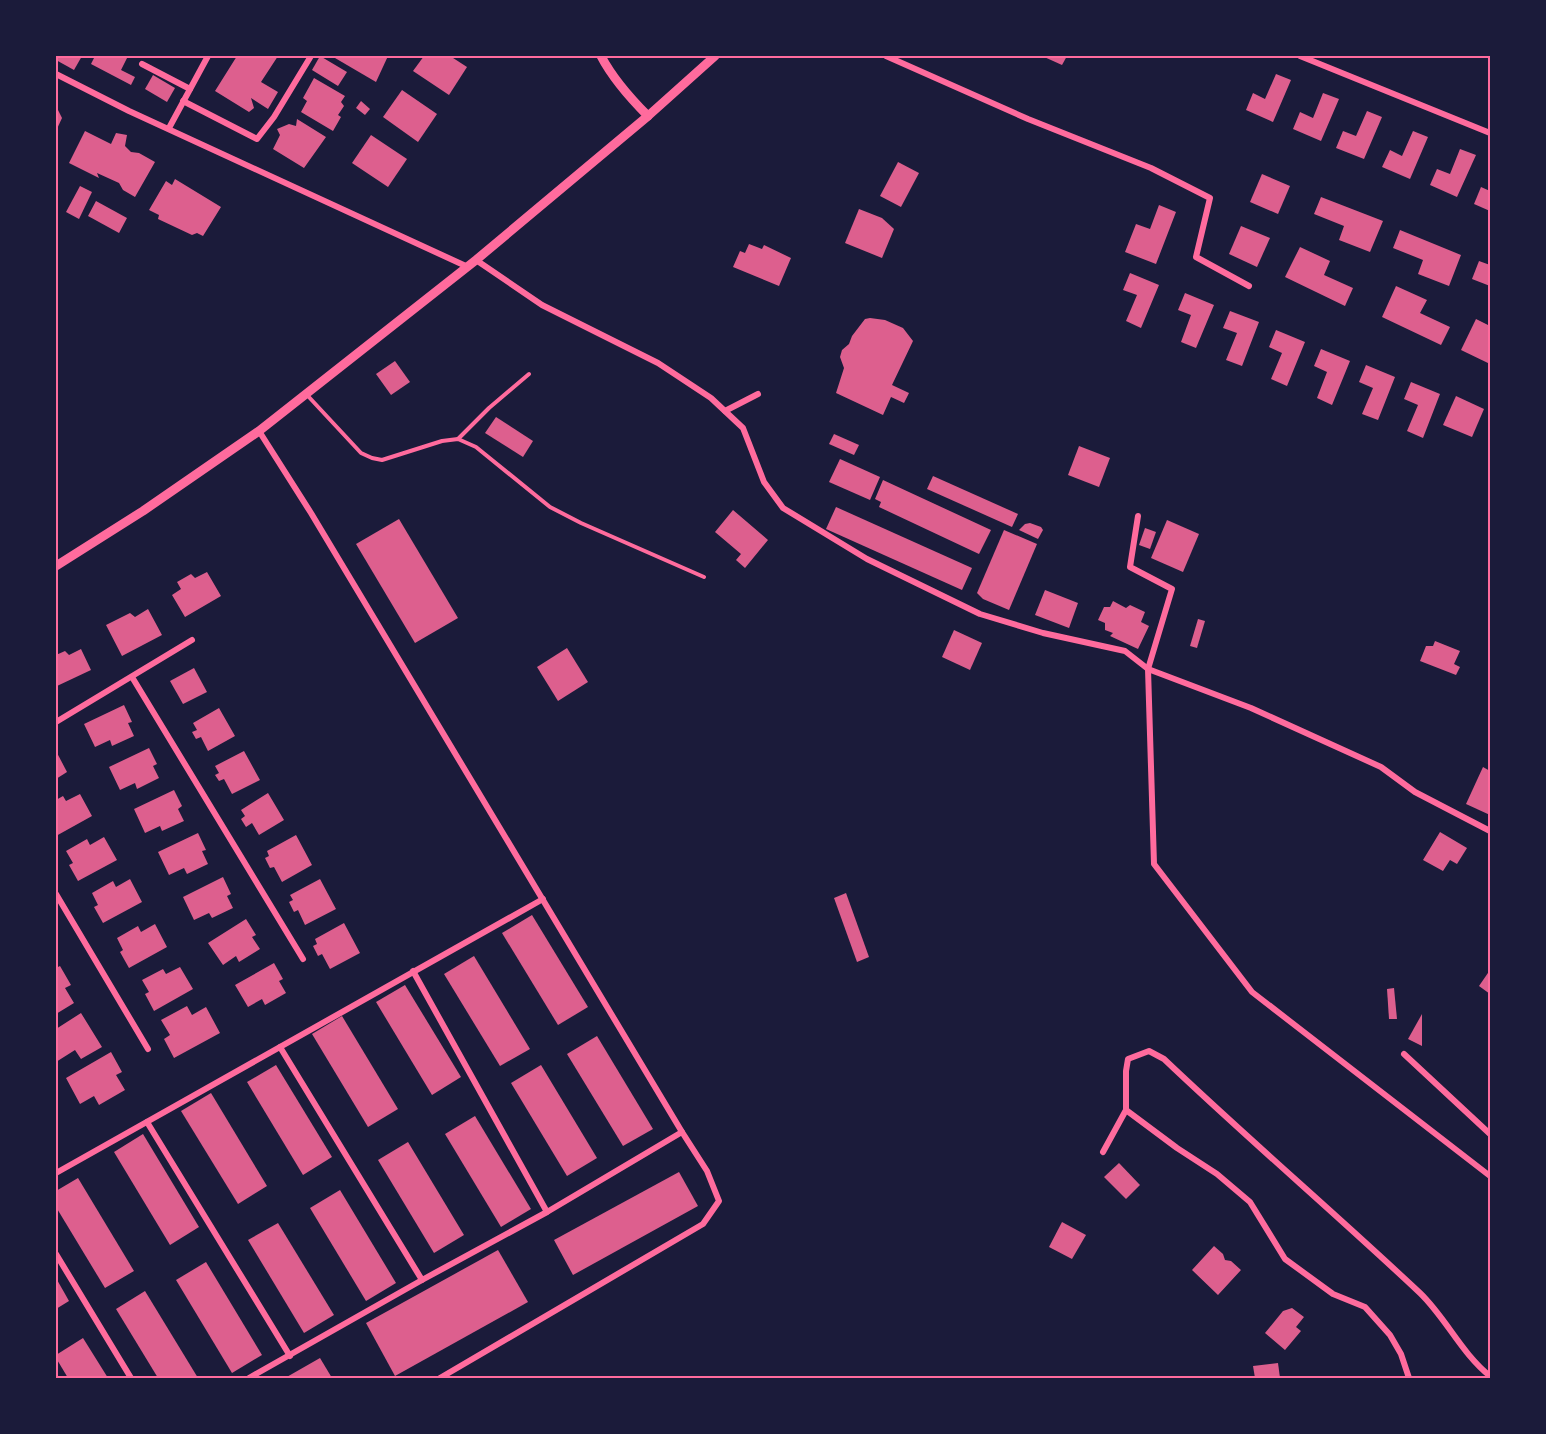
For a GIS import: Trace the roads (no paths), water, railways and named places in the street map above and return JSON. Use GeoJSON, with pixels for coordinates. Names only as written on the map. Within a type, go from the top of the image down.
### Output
{"type":"FeatureCollection","features":[{"type":"Feature","properties":{"kind":"main road"},"geometry":{"type":"LineString","coordinates":[[601,56],[610,73],[648,116]]}},
{"type":"Feature","properties":{"kind":"main road"},"geometry":{"type":"LineString","coordinates":[[56,566],[143,511],[259,431],[307,394],[468,267],[648,116],[715,56]]}},
{"type":"Feature","properties":{"kind":"street"},"geometry":{"type":"LineString","coordinates":[[169,128],[208,56]]}},
{"type":"Feature","properties":{"kind":"street"},"geometry":{"type":"LineString","coordinates":[[183,101],[257,138],[274,117],[311,56]]}},
{"type":"Feature","properties":{"kind":"street"},"geometry":{"type":"LineString","coordinates":[[886,56],[1028,119],[1150,168],[1210,198],[1196,257],[1249,286]]}},
{"type":"Feature","properties":{"kind":"street"},"geometry":{"type":"LineString","coordinates":[[1300,56],[1491,132]]}},
{"type":"Feature","properties":{"kind":"street"},"geometry":{"type":"LineString","coordinates":[[142,64],[190,89]]}},
{"type":"Feature","properties":{"kind":"street"},"geometry":{"type":"LineString","coordinates":[[56,74],[129,111],[468,267]]}},
{"type":"Feature","properties":{"kind":"street"},"geometry":{"type":"LineString","coordinates":[[476,260],[542,305],[658,363],[711,398],[743,428],[764,482],[783,508],[867,560],[980,614],[1043,633],[1125,651],[1148,669],[1251,708],[1381,767],[1415,792],[1491,831]]}},
{"type":"Feature","properties":{"kind":"street"},"geometry":{"type":"LineString","coordinates":[[725,411],[758,394]]}},
{"type":"Feature","properties":{"kind":"street"},"geometry":{"type":"LineString","coordinates":[[259,431],[311,513],[706,1171],[719,1201],[703,1224],[440,1378]]}},
{"type":"Feature","properties":{"kind":"street"},"geometry":{"type":"LineString","coordinates":[[1138,516],[1130,567],[1172,589],[1148,669],[1154,864],[1252,992],[1491,1176]]}},
{"type":"Feature","properties":{"kind":"street"},"geometry":{"type":"LineString","coordinates":[[56,722],[192,640]]}},
{"type":"Feature","properties":{"kind":"street"},"geometry":{"type":"LineString","coordinates":[[132,677],[303,959]]}},
{"type":"Feature","properties":{"kind":"street"},"geometry":{"type":"LineString","coordinates":[[56,894],[148,1049]]}},
{"type":"Feature","properties":{"kind":"street"},"geometry":{"type":"LineString","coordinates":[[56,1173],[543,899]]}},
{"type":"Feature","properties":{"kind":"street"},"geometry":{"type":"LineString","coordinates":[[413,971],[548,1212]]}},
{"type":"Feature","properties":{"kind":"street"},"geometry":{"type":"LineString","coordinates":[[280,1047],[422,1280]]}},
{"type":"Feature","properties":{"kind":"street"},"geometry":{"type":"LineString","coordinates":[[1103,1152],[1126,1110],[1128,1059],[1149,1051],[1164,1059],[1258,1148],[1352,1229],[1435,1308],[1478,1367],[1491,1376]]}},
{"type":"Feature","properties":{"kind":"street"},"geometry":{"type":"LineString","coordinates":[[1404,1054],[1491,1134]]}},
{"type":"Feature","properties":{"kind":"street"},"geometry":{"type":"LineString","coordinates":[[1126,1110],[1217,1174],[1250,1202],[1285,1259],[1333,1294],[1365,1307],[1390,1335],[1401,1354],[1409,1378]]}},
{"type":"Feature","properties":{"kind":"street"},"geometry":{"type":"LineString","coordinates":[[147,1122],[290,1356]]}},
{"type":"Feature","properties":{"kind":"street"},"geometry":{"type":"LineString","coordinates":[[249,1378],[548,1212],[682,1132]]}},
{"type":"Feature","properties":{"kind":"street"},"geometry":{"type":"LineString","coordinates":[[56,1254],[131,1378]]}},
{"type":"Feature","properties":{"kind":"lane"},"geometry":{"type":"LineString","coordinates":[[458,439],[489,408],[529,374]]}},
{"type":"Feature","properties":{"kind":"lane"},"geometry":{"type":"LineString","coordinates":[[307,394],[362,453],[372,459],[382,460],[442,441],[458,439],[476,447],[550,507],[704,577]]}}]}
